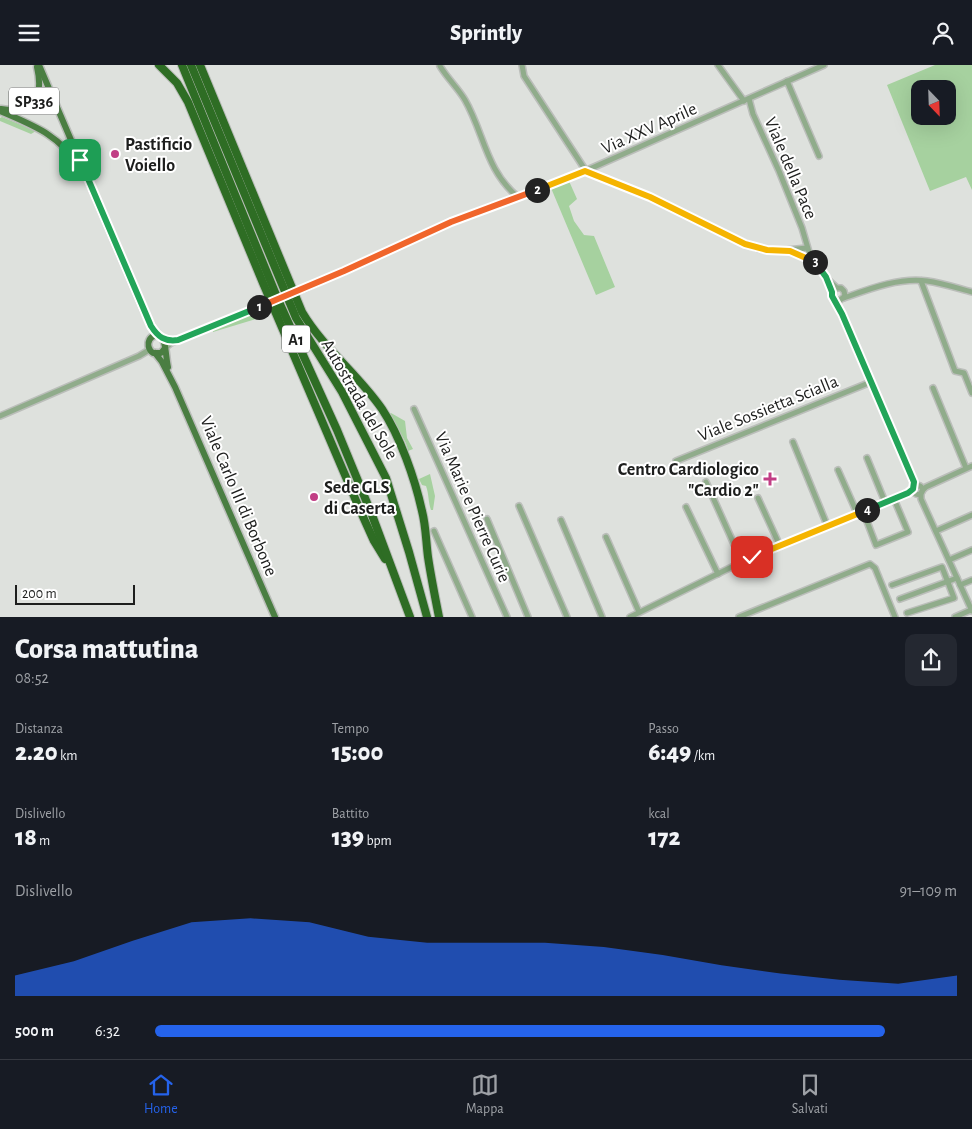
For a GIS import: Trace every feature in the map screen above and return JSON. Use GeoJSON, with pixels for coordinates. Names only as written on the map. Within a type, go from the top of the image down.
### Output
{"type":"FeatureCollection","features":[{"type":"Feature","properties":{"kind":"highway"},"geometry":{"type":"LineString","coordinates":[[159,65],[177,83],[188,102],[360,510],[374,541],[393,573]]}},
{"type":"Feature","properties":{"kind":"highway","name":"Autostrada del Sole"},"geometry":{"type":"LineString","coordinates":[[182,65],[279,302],[337,430],[372,515],[410,617]]}},
{"type":"Feature","properties":{"kind":"highway","name":"Autostrada del Sole"},"geometry":{"type":"LineString","coordinates":[[191,65],[296,318],[342,392],[386,478],[410,552],[427,617]]}},
{"type":"Feature","properties":{"kind":"highway"},"geometry":{"type":"LineString","coordinates":[[200,65],[302,312],[317,335],[364,385],[380,407],[402,449],[412,474],[422,512],[439,617]]}},
{"type":"Feature","properties":{"kind":"main road","name":"SP336"},"geometry":{"type":"LineString","coordinates":[[0,110],[18,111],[26,109],[33,104],[40,85],[38,65]]}},
{"type":"Feature","properties":{"kind":"main road","name":"Viale Carlo III di Borbone"},"geometry":{"type":"LineString","coordinates":[[38,65],[144,311],[151,326],[165,343],[166,361],[175,387],[275,617]]}},
{"type":"Feature","properties":{"kind":"main road","name":"Viale Carlo III di Borbone"},"geometry":{"type":"LineString","coordinates":[[0,110],[52,135],[74,157],[90,184]]}},
{"type":"Feature","properties":{"kind":"main road","name":"Viale Carlo III di Borbone"},"geometry":{"type":"LineString","coordinates":[[144,311],[150,331],[148,345],[162,363],[175,387]]}},
{"type":"Feature","properties":{"kind":"main road"},"geometry":{"type":"LineString","coordinates":[[149,340],[155,336],[161,337]]}},
{"type":"Feature","properties":{"kind":"main road"},"geometry":{"type":"LineString","coordinates":[[152,352],[161,353],[165,348]]}},
{"type":"Feature","properties":{"kind":"street"},"geometry":{"type":"LineString","coordinates":[[522,65],[524,76],[586,171],[650,197],[745,244],[767,250],[790,251],[807,248]]}},
{"type":"Feature","properties":{"kind":"street","name":"Viale della Pace"},"geometry":{"type":"LineString","coordinates":[[718,65],[747,100],[780,171],[802,228],[807,248],[814,260]]}},
{"type":"Feature","properties":{"kind":"street"},"geometry":{"type":"LineString","coordinates":[[808,65],[812,70]]}},
{"type":"Feature","properties":{"kind":"street","name":"Via XXV Aprile"},"geometry":{"type":"LineString","coordinates":[[165,348],[178,340],[306,288],[451,222],[586,171],[824,65]]}},
{"type":"Feature","properties":{"kind":"street"},"geometry":{"type":"LineString","coordinates":[[440,66],[464,99],[496,173],[518,197]]}},
{"type":"Feature","properties":{"kind":"street"},"geometry":{"type":"LineString","coordinates":[[787,81],[819,156]]}},
{"type":"Feature","properties":{"kind":"street"},"geometry":{"type":"LineString","coordinates":[[790,251],[814,260],[838,290],[845,293],[842,314]]}},
{"type":"Feature","properties":{"kind":"street"},"geometry":{"type":"LineString","coordinates":[[835,300],[905,281],[921,281],[972,292]]}},
{"type":"Feature","properties":{"kind":"street"},"geometry":{"type":"LineString","coordinates":[[921,281],[955,371],[964,373],[972,393]]}},
{"type":"Feature","properties":{"kind":"street"},"geometry":{"type":"LineString","coordinates":[[861,292],[838,290],[832,296],[842,314],[971,609],[955,617]]}},
{"type":"Feature","properties":{"kind":"street","name":"Via XXV Aprile"},"geometry":{"type":"LineString","coordinates":[[161,337],[169,341],[178,340]]}},
{"type":"Feature","properties":{"kind":"street"},"geometry":{"type":"LineString","coordinates":[[0,416],[152,352]]}},
{"type":"Feature","properties":{"kind":"street","name":"Viale Sossietta Scialla"},"geometry":{"type":"LineString","coordinates":[[676,461],[871,382]]}},
{"type":"Feature","properties":{"kind":"street"},"geometry":{"type":"LineString","coordinates":[[630,617],[742,562],[827,525],[918,490],[969,467],[933,388]]}},
{"type":"Feature","properties":{"kind":"street","name":"Via Marie e Pierre Curie"},"geometry":{"type":"LineString","coordinates":[[414,409],[507,617]]}},
{"type":"Feature","properties":{"kind":"street"},"geometry":{"type":"LineString","coordinates":[[793,442],[827,525]]}},
{"type":"Feature","properties":{"kind":"street"},"geometry":{"type":"LineString","coordinates":[[867,458],[885,502]]}},
{"type":"Feature","properties":{"kind":"street"},"geometry":{"type":"LineString","coordinates":[[838,470],[857,513]]}},
{"type":"Feature","properties":{"kind":"street"},"geometry":{"type":"LineString","coordinates":[[706,482],[742,562]]}},
{"type":"Feature","properties":{"kind":"street"},"geometry":{"type":"LineString","coordinates":[[758,498],[780,546]]}},
{"type":"Feature","properties":{"kind":"street"},"geometry":{"type":"LineString","coordinates":[[863,511],[876,545],[908,532],[894,499]]}},
{"type":"Feature","properties":{"kind":"street"},"geometry":{"type":"LineString","coordinates":[[519,506],[567,617]]}},
{"type":"Feature","properties":{"kind":"street"},"geometry":{"type":"LineString","coordinates":[[686,507],[718,574]]}},
{"type":"Feature","properties":{"kind":"street"},"geometry":{"type":"LineString","coordinates":[[936,531],[972,515]]}},
{"type":"Feature","properties":{"kind":"street"},"geometry":{"type":"LineString","coordinates":[[486,519],[528,617]]}},
{"type":"Feature","properties":{"kind":"street"},"geometry":{"type":"LineString","coordinates":[[561,520],[602,617]]}},
{"type":"Feature","properties":{"kind":"street"},"geometry":{"type":"LineString","coordinates":[[434,531],[472,617]]}},
{"type":"Feature","properties":{"kind":"street"},"geometry":{"type":"LineString","coordinates":[[606,537],[639,612]]}},
{"type":"Feature","properties":{"kind":"street"},"geometry":{"type":"LineString","coordinates":[[949,560],[972,550]]}},
{"type":"Feature","properties":{"kind":"street"},"geometry":{"type":"LineString","coordinates":[[739,617],[753,614],[870,564],[875,568],[895,617]]}},
{"type":"Feature","properties":{"kind":"street"},"geometry":{"type":"LineString","coordinates":[[892,585],[942,567],[954,598],[907,613]]}},
{"type":"Feature","properties":{"kind":"street"},"geometry":{"type":"LineString","coordinates":[[900,599],[957,578]]}},
{"type":"Feature","properties":{"kind":"street"},"geometry":{"type":"LineString","coordinates":[[960,585],[972,580]]}},
{"type":"Feature","properties":{"kind":"green space"},"geometry":{"type":"Polygon","coordinates":[[[935,65],[972,65],[972,190],[966,177],[930,191],[887,85],[935,65]]]}},
{"type":"Feature","properties":{"kind":"green space"},"geometry":{"type":"Polygon","coordinates":[[[2,117],[36,131],[31,134],[0,121],[2,117]]]}},
{"type":"Feature","properties":{"kind":"green space"},"geometry":{"type":"Polygon","coordinates":[[[569,181],[577,199],[569,206],[574,221],[584,235],[594,236],[615,287],[596,295],[551,188],[569,181]]]}},
{"type":"Feature","properties":{"kind":"green space"},"geometry":{"type":"Polygon","coordinates":[[[266,308],[269,315],[213,332],[213,328],[266,308]]]}},
{"type":"Feature","properties":{"kind":"green space"},"geometry":{"type":"Polygon","coordinates":[[[391,413],[405,421],[407,438],[413,449],[408,451],[403,438],[389,415],[391,413]]]}},
{"type":"Feature","properties":{"kind":"green space"},"geometry":{"type":"Polygon","coordinates":[[[430,474],[435,496],[433,510],[430,507],[426,486],[422,485],[419,479],[430,474]]]}},
{"type":"Feature","properties":{"kind":"place","name":"Pastificio Voiello"},"geometry":{"type":"Point","coordinates":[115,154]}},
{"type":"Feature","properties":{"kind":"place","name":"Centro Cardiologico \"Cardio 2\""},"geometry":{"type":"Point","coordinates":[770,479]}},
{"type":"Feature","properties":{"kind":"place","name":"Sede GLS di Caserta"},"geometry":{"type":"Point","coordinates":[314,497]}},
{"type":"Feature","properties":{"kind":"route"},"geometry":{"type":"LineString","coordinates":[[80,160],[151,326],[160,337],[169,341],[178,340],[306,288],[451,222],[585,171],[650,197],[745,244],[759,249],[790,251],[814,260],[826,277],[832,296],[842,314],[914,482],[914,488],[908,493],[752,557]]}}]}
